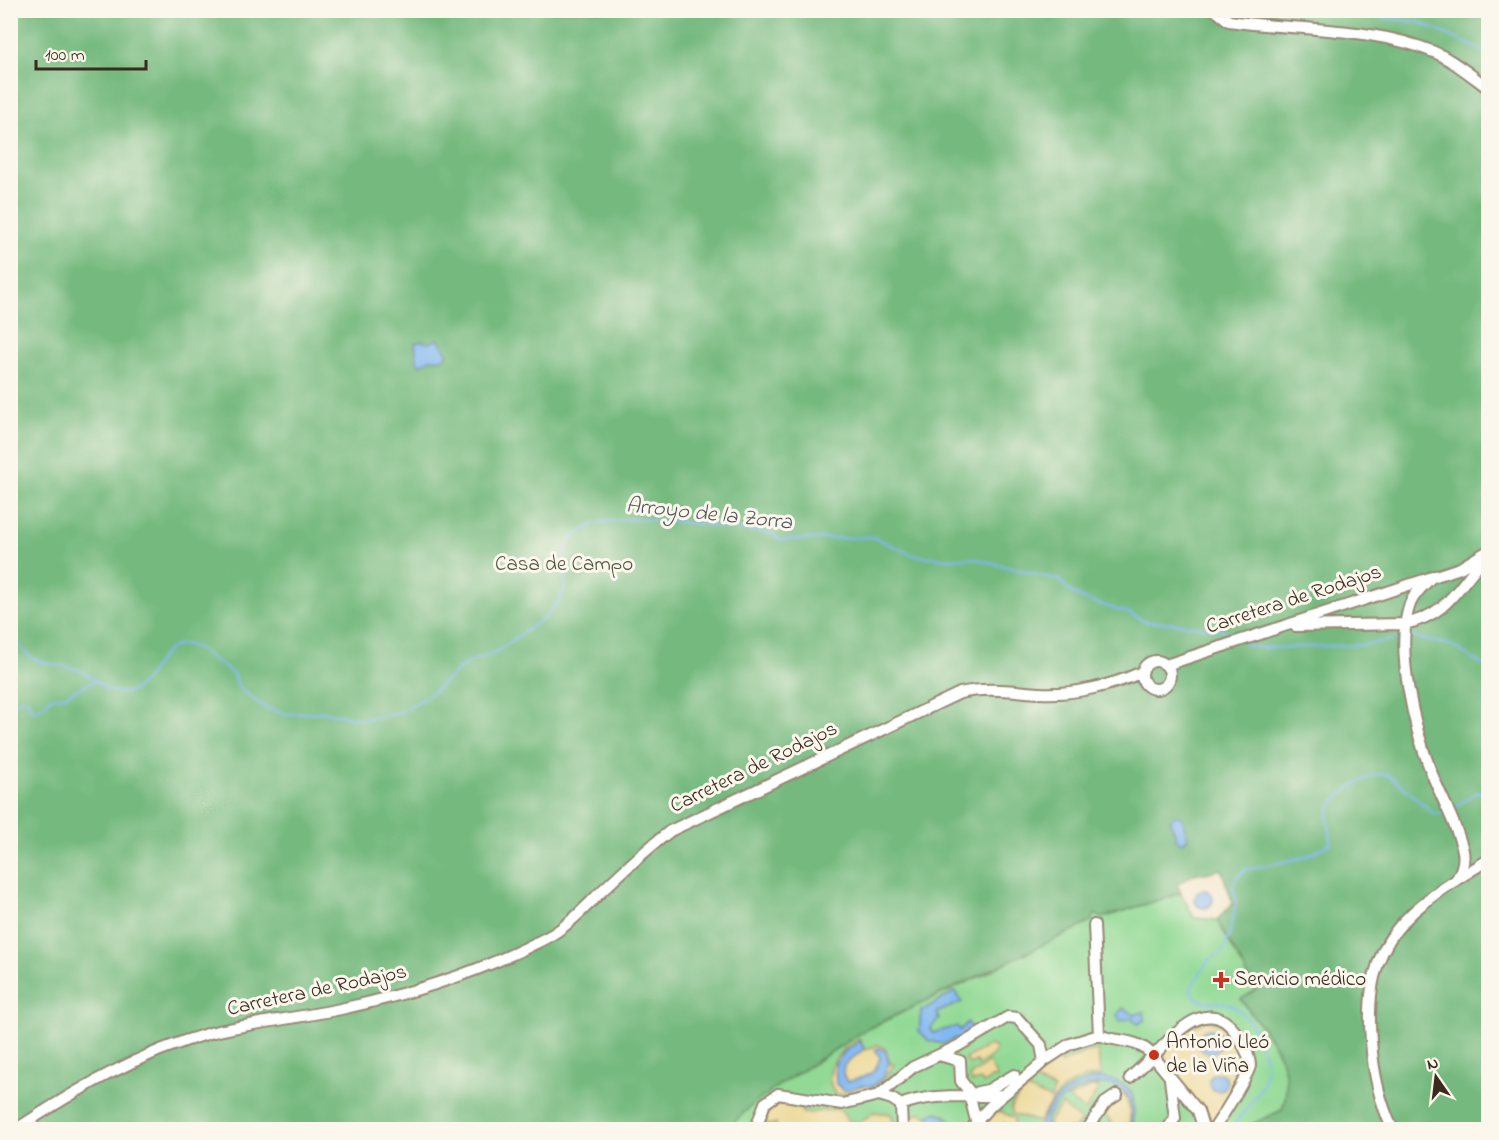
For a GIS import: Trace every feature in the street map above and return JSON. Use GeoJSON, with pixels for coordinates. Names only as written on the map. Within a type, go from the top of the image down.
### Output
{"type":"FeatureCollection","features":[{"type":"Feature","properties":{"kind":"street"},"geometry":{"type":"LineString","coordinates":[[1215,10],[1229,21],[1380,36],[1405,42],[1437,53],[1488,88]]}},
{"type":"Feature","properties":{"kind":"street"},"geometry":{"type":"LineString","coordinates":[[1279,627],[1404,624],[1435,614],[1451,600],[1488,552]]}},
{"type":"Feature","properties":{"kind":"street","name":"Carretera de Rodajos"},"geometry":{"type":"LineString","coordinates":[[1166,665],[1435,574],[1460,568],[1488,552]]}},
{"type":"Feature","properties":{"kind":"street"},"geometry":{"type":"LineString","coordinates":[[1435,574],[1418,590],[1411,602],[1404,624],[1414,720],[1468,868],[1473,870]]}},
{"type":"Feature","properties":{"kind":"street"},"geometry":{"type":"LineString","coordinates":[[1160,661],[1166,665],[1169,680],[1160,688],[1147,685],[1142,672],[1150,662],[1160,661]]}},
{"type":"Feature","properties":{"kind":"street","name":"Carretera de Rodajos"},"geometry":{"type":"LineString","coordinates":[[15,1130],[73,1091],[110,1071],[158,1052],[209,1034],[344,1008],[439,983],[526,947],[567,925],[637,857],[669,831],[960,693],[991,689],[1067,693],[1096,687],[1142,672]]}},
{"type":"Feature","properties":{"kind":"street"},"geometry":{"type":"LineString","coordinates":[[1463,854],[1477,863],[1488,860]]}},
{"type":"Feature","properties":{"kind":"street"},"geometry":{"type":"LineString","coordinates":[[1455,882],[1460,872],[1463,854]]}},
{"type":"Feature","properties":{"kind":"street"},"geometry":{"type":"LineString","coordinates":[[1393,1130],[1382,1099],[1372,1056],[1370,990],[1380,956],[1392,935],[1407,917],[1488,860]]}},
{"type":"Feature","properties":{"kind":"street"},"geometry":{"type":"LineString","coordinates":[[1095,925],[1093,936],[1099,1035]]}},
{"type":"Feature","properties":{"kind":"street"},"geometry":{"type":"LineString","coordinates":[[755,1130],[765,1104],[778,1094],[851,1104],[879,1095],[913,1067],[1008,1017],[1017,1018],[1041,1046],[1044,1061]]}},
{"type":"Feature","properties":{"kind":"street"},"geometry":{"type":"LineString","coordinates":[[1130,1077],[1190,1021],[1203,1017],[1216,1018],[1233,1029],[1246,1052],[1250,1065],[1247,1076],[1232,1095],[1213,1130]]}},
{"type":"Feature","properties":{"kind":"street"},"geometry":{"type":"LineString","coordinates":[[973,1125],[1003,1095],[1025,1080],[1059,1050],[1099,1035],[1147,1048],[1198,1111],[1204,1130]]}},
{"type":"Feature","properties":{"kind":"street"},"geometry":{"type":"LineString","coordinates":[[1041,1046],[1059,1050]]}},
{"type":"Feature","properties":{"kind":"street"},"geometry":{"type":"LineString","coordinates":[[939,1054],[960,1061],[961,1081],[972,1096],[973,1125]]}},
{"type":"Feature","properties":{"kind":"street"},"geometry":{"type":"LineString","coordinates":[[972,1096],[1014,1075]]}},
{"type":"Feature","properties":{"kind":"street"},"geometry":{"type":"LineString","coordinates":[[1167,1130],[1174,1118],[1169,1078]]}},
{"type":"Feature","properties":{"kind":"street"},"geometry":{"type":"LineString","coordinates":[[879,1095],[901,1105],[922,1099],[1003,1095]]}},
{"type":"Feature","properties":{"kind":"street"},"geometry":{"type":"LineString","coordinates":[[1087,1130],[1105,1102],[1116,1095]]}},
{"type":"Feature","properties":{"kind":"street"},"geometry":{"type":"LineString","coordinates":[[901,1105],[902,1130]]}},
{"type":"Feature","properties":{"kind":"green space","name":"Casa de Campo"},"geometry":{"type":"Polygon","coordinates":[[[10,11],[1488,11],[1488,1129],[1248,1129],[1250,1125],[1282,1110],[1286,1093],[1286,1078],[1277,1050],[1241,999],[1256,990],[1217,920],[1233,903],[1221,869],[1202,874],[1196,873],[1177,884],[1181,893],[1102,918],[1095,914],[1091,922],[867,1029],[779,1085],[751,1106],[727,1129],[11,1129],[10,11]]]}},
{"type":"Feature","properties":{"kind":"green space"},"geometry":{"type":"Polygon","coordinates":[[[1181,893],[1194,918],[1217,920],[1221,925],[1256,990],[1241,1000],[1270,1038],[1283,1064],[1286,1093],[1282,1110],[1250,1125],[1248,1129],[727,1129],[751,1106],[779,1085],[867,1029],[987,973],[1095,914],[1102,918],[1181,893]]]}},
{"type":"Feature","properties":{"kind":"sand"},"geometry":{"type":"Polygon","coordinates":[[[1206,1020],[1228,1027],[1245,1059],[1246,1069],[1217,1121],[1208,1128],[1172,1075],[1164,1054],[1164,1048],[1168,1043],[1184,1031],[1206,1020]]]}},
{"type":"Feature","properties":{"kind":"sand"},"geometry":{"type":"Polygon","coordinates":[[[859,1039],[865,1050],[878,1045],[885,1048],[890,1064],[894,1064],[890,1072],[878,1084],[862,1091],[835,1094],[830,1077],[834,1062],[844,1049],[859,1039]]]}},
{"type":"Feature","properties":{"kind":"sand"},"geometry":{"type":"Polygon","coordinates":[[[989,1045],[996,1048],[993,1055],[978,1065],[976,1061],[969,1064],[965,1059],[989,1045]]]}},
{"type":"Feature","properties":{"kind":"sand"},"geometry":{"type":"Polygon","coordinates":[[[1098,1050],[1100,1076],[1080,1080],[1063,1090],[1049,1105],[1039,1122],[1012,1114],[1011,1107],[1024,1088],[1051,1099],[1054,1089],[1033,1080],[1058,1060],[1061,1063],[1085,1052],[1098,1050]]]}},
{"type":"Feature","properties":{"kind":"sand"},"geometry":{"type":"Polygon","coordinates":[[[989,1062],[997,1078],[991,1078],[983,1083],[981,1080],[972,1082],[970,1076],[989,1062]]]}},
{"type":"Feature","properties":{"kind":"sand"},"geometry":{"type":"Polygon","coordinates":[[[1099,1086],[1086,1111],[1068,1098],[1091,1087],[1099,1086]]]}},
{"type":"Feature","properties":{"kind":"sand"},"geometry":{"type":"Polygon","coordinates":[[[1124,1093],[1130,1109],[1130,1129],[1116,1129],[1107,1117],[1102,1117],[1124,1093]]]}},
{"type":"Feature","properties":{"kind":"sand"},"geometry":{"type":"Polygon","coordinates":[[[790,1101],[791,1106],[802,1109],[802,1113],[836,1109],[841,1110],[847,1120],[860,1123],[874,1112],[891,1114],[896,1129],[777,1129],[776,1123],[770,1125],[763,1121],[773,1106],[790,1101]]]}},
{"type":"Feature","properties":{"kind":"sand"},"geometry":{"type":"Polygon","coordinates":[[[1062,1105],[1081,1121],[1074,1129],[1048,1129],[1049,1121],[1062,1105]]]}},
{"type":"Feature","properties":{"kind":"sand"},"geometry":{"type":"Polygon","coordinates":[[[1000,1111],[1015,1119],[1012,1129],[1004,1123],[1000,1129],[983,1129],[993,1114],[1000,1111]]]}},
{"type":"Feature","properties":{"kind":"sand"},"geometry":{"type":"Polygon","coordinates":[[[921,1112],[925,1116],[937,1113],[946,1115],[952,1129],[911,1129],[911,1118],[921,1112]]]}},
{"type":"Feature","properties":{"kind":"water"},"geometry":{"type":"Polygon","coordinates":[[[438,339],[448,354],[442,359],[430,359],[420,365],[417,361],[415,343],[422,341],[429,343],[438,339]]]}},
{"type":"Feature","properties":{"kind":"water"},"geometry":{"type":"Polygon","coordinates":[[[1176,815],[1182,818],[1188,838],[1183,843],[1178,841],[1170,821],[1176,815]]]}},
{"type":"Feature","properties":{"kind":"water"},"geometry":{"type":"Polygon","coordinates":[[[1204,890],[1210,893],[1213,899],[1210,905],[1204,908],[1198,905],[1195,899],[1198,893],[1204,890]]]}},
{"type":"Feature","properties":{"kind":"water"},"geometry":{"type":"Polygon","coordinates":[[[955,991],[962,1002],[936,1013],[939,1019],[930,1029],[933,1033],[957,1026],[960,1030],[968,1022],[974,1033],[959,1041],[956,1038],[944,1044],[929,1041],[919,1031],[921,1011],[955,991]]]}},
{"type":"Feature","properties":{"kind":"water"},"geometry":{"type":"Polygon","coordinates":[[[1123,1008],[1134,1015],[1144,1012],[1145,1020],[1138,1024],[1132,1018],[1120,1021],[1117,1015],[1123,1008]]]}},
{"type":"Feature","properties":{"kind":"water"},"geometry":{"type":"Polygon","coordinates":[[[1210,1029],[1218,1033],[1222,1041],[1218,1049],[1210,1053],[1202,1049],[1198,1041],[1202,1033],[1210,1029]]]}},
{"type":"Feature","properties":{"kind":"water"},"geometry":{"type":"Polygon","coordinates":[[[860,1041],[864,1049],[844,1065],[843,1074],[847,1082],[873,1072],[880,1057],[875,1050],[879,1048],[886,1051],[889,1064],[884,1076],[873,1086],[861,1086],[845,1091],[836,1084],[835,1064],[846,1050],[860,1041]]]}},
{"type":"Feature","properties":{"kind":"water"},"geometry":{"type":"Polygon","coordinates":[[[1218,1073],[1224,1076],[1227,1082],[1224,1088],[1218,1091],[1212,1088],[1209,1082],[1212,1076],[1218,1073]]]}},
{"type":"Feature","properties":{"kind":"water"},"geometry":{"type":"Polygon","coordinates":[[[1100,1078],[1121,1083],[1131,1093],[1134,1108],[1133,1129],[1130,1129],[1132,1111],[1130,1101],[1122,1090],[1111,1084],[1096,1084],[1067,1096],[1055,1106],[1048,1117],[1045,1129],[1039,1129],[1048,1110],[1062,1095],[1080,1084],[1100,1078]]]}},
{"type":"Feature","properties":{"kind":"water"},"geometry":{"type":"Polygon","coordinates":[[[937,1112],[949,1118],[952,1129],[936,1129],[927,1116],[937,1112]]]}},
{"type":"Feature","properties":{"kind":"waterway"},"geometry":{"type":"LineString","coordinates":[[1316,10],[1419,22],[1488,53]]}},
{"type":"Feature","properties":{"kind":"waterway","name":"Arroyo de la Zorra"},"geometry":{"type":"LineString","coordinates":[[10,633],[25,652],[36,660],[77,669],[115,692],[128,692],[136,688],[144,682],[168,650],[186,644],[199,649],[233,674],[239,688],[264,707],[286,714],[325,712],[361,719],[378,717],[401,711],[427,697],[465,664],[497,651],[547,616],[558,602],[565,587],[564,561],[568,544],[573,537],[595,523],[631,519],[674,521],[773,534],[779,540],[873,537],[913,555],[948,559],[973,558],[1059,580],[1071,592],[1086,600],[1129,613],[1146,622],[1223,630],[1230,635]]}},
{"type":"Feature","properties":{"kind":"waterway","name":"Arroyo de la Zorra"},"geometry":{"type":"LineString","coordinates":[[1412,637],[1451,645],[1488,668]]}},
{"type":"Feature","properties":{"kind":"waterway","name":"Arroyo de la Zorra"},"geometry":{"type":"LineString","coordinates":[[1244,645],[1263,648],[1364,645],[1396,639]]}},
{"type":"Feature","properties":{"kind":"waterway","name":"Arroyo de la Zorra"},"geometry":{"type":"LineString","coordinates":[[10,707],[23,697],[28,700],[30,708],[36,711],[50,698],[64,696],[94,681]]}},
{"type":"Feature","properties":{"kind":"waterway"},"geometry":{"type":"LineString","coordinates":[[1265,1061],[1254,1029],[1238,1009],[1226,1003],[1209,1003],[1198,1000],[1190,989],[1208,961],[1224,950],[1236,901],[1233,886],[1236,878],[1245,870],[1305,857],[1331,843],[1329,810],[1347,790],[1374,776],[1390,776],[1436,815],[1446,811]]}},
{"type":"Feature","properties":{"kind":"waterway"},"geometry":{"type":"LineString","coordinates":[[1451,809],[1476,793],[1488,790]]}},
{"type":"Feature","properties":{"kind":"waterway"},"geometry":{"type":"LineString","coordinates":[[1231,1130],[1258,1093],[1265,1076],[1266,1066]]}},
{"type":"Feature","properties":{"kind":"place","name":"Servicio médico"},"geometry":{"type":"Point","coordinates":[1221,980]}},
{"type":"Feature","properties":{"kind":"place","name":"Antonio Lleó de la Viña"},"geometry":{"type":"Point","coordinates":[1154,1055]}}]}
